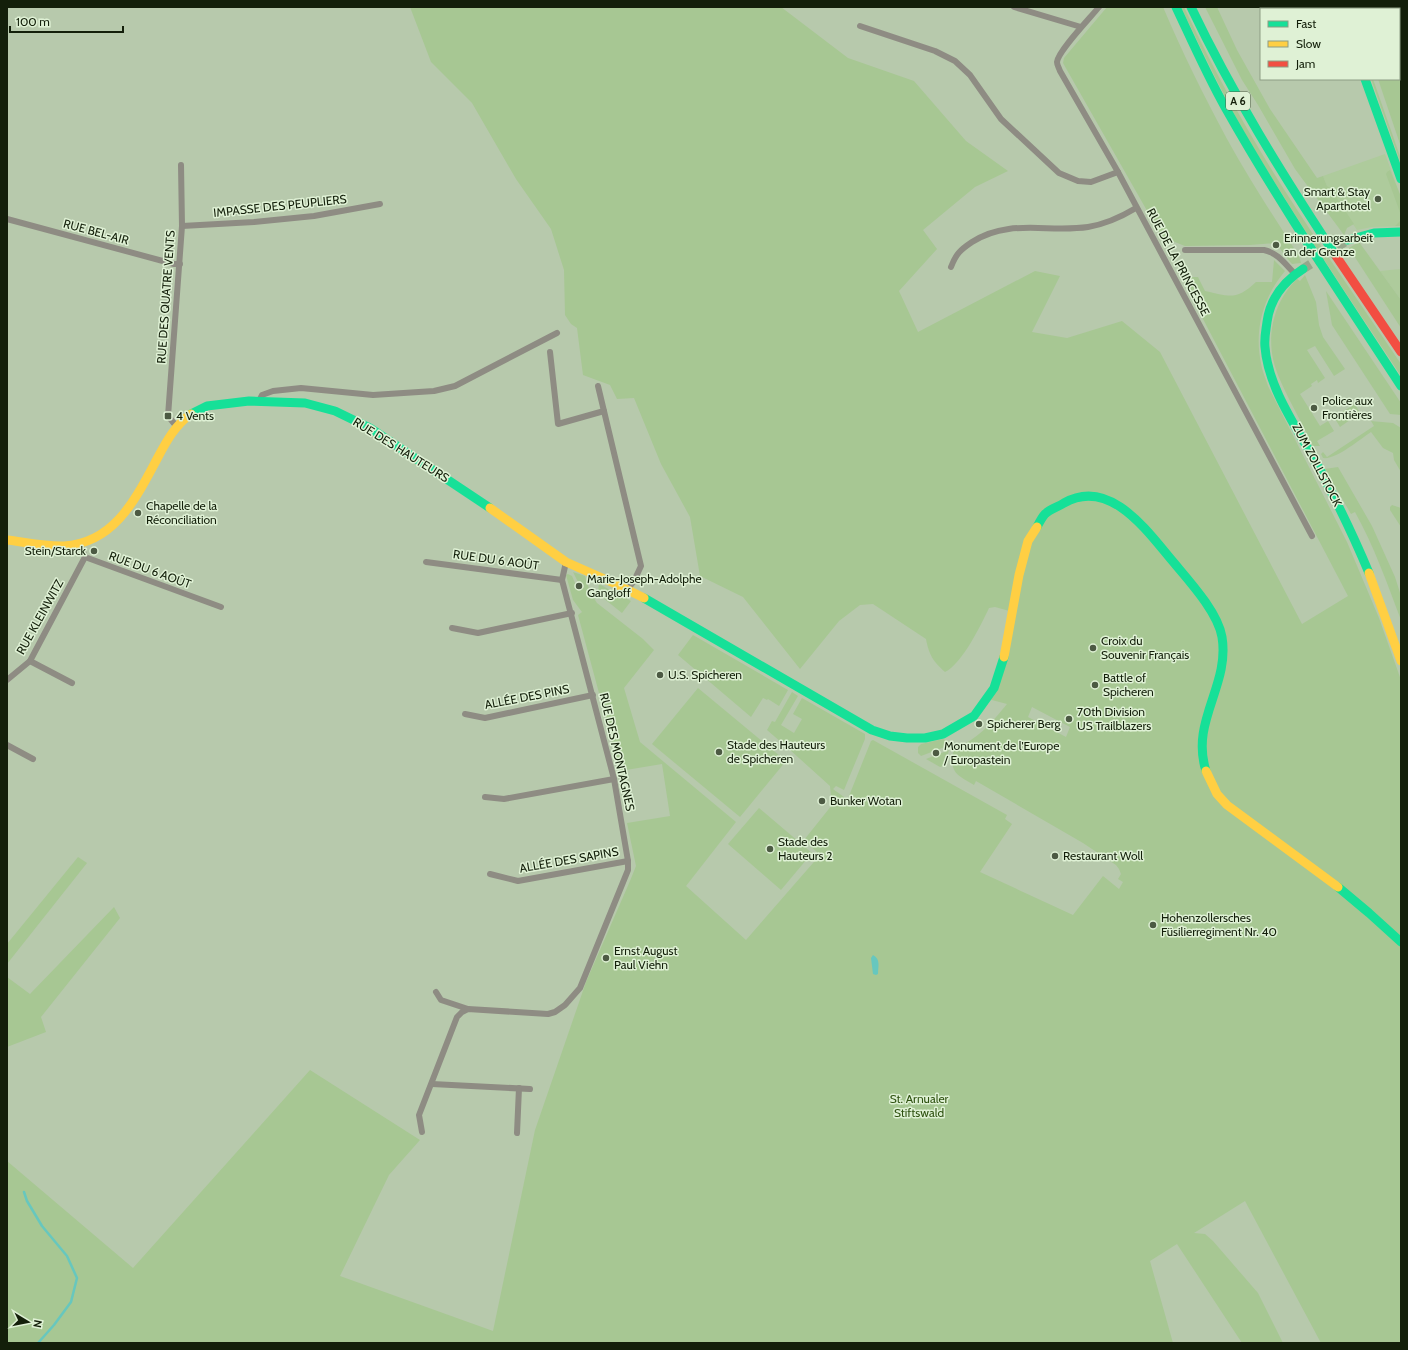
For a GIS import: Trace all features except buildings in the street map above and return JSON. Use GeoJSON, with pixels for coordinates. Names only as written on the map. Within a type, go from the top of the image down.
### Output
{"type":"FeatureCollection","features":[{"type":"Feature","properties":{"kind":"main road","name":"A 6"},"geometry":{"type":"LineString","coordinates":[[1176,7],[1210,79],[1246,144],[1299,230],[1401,386]]}},
{"type":"Feature","properties":{"kind":"main road","name":"A 6"},"geometry":{"type":"LineString","coordinates":[[1191,7],[1223,72],[1261,140],[1318,230],[1401,352]]}},
{"type":"Feature","properties":{"kind":"main road"},"geometry":{"type":"LineString","coordinates":[[1366,80],[1401,180]]}},
{"type":"Feature","properties":{"kind":"main road"},"geometry":{"type":"LineString","coordinates":[[1348,240],[1364,235],[1401,232]]}},
{"type":"Feature","properties":{"kind":"main road","name":"ZUM ZOLLSTOCK"},"geometry":{"type":"LineString","coordinates":[[1299,271],[1288,279],[1275,294],[1268,314],[1264,348],[1268,364],[1275,384],[1287,409],[1358,546],[1401,660]]}},
{"type":"Feature","properties":{"kind":"main road","name":"RUE DES HAUTEURS"},"geometry":{"type":"LineString","coordinates":[[7,540],[63,546],[80,544],[97,537],[119,520],[134,501],[168,439],[177,427],[184,419],[208,406],[249,401],[305,403],[335,412],[370,428],[466,491],[566,562],[618,585],[872,730],[893,738],[908,740],[932,738],[950,732],[973,718],[985,704],[1001,671],[1023,558],[1029,537],[1043,515],[1054,505],[1081,496],[1106,499],[1126,510],[1147,530],[1188,578],[1220,627],[1224,648],[1220,673],[1206,717],[1202,738],[1204,766],[1217,794],[1238,812],[1362,906],[1401,942]]}},
{"type":"Feature","properties":{"kind":"street"},"geometry":{"type":"LineString","coordinates":[[1014,7],[1081,27]]}},
{"type":"Feature","properties":{"kind":"street","name":"RUE DE LA PRINCESSE"},"geometry":{"type":"LineString","coordinates":[[1100,7],[1081,27],[1058,57],[1057,63],[1060,71],[1118,172],[1312,536]]}},
{"type":"Feature","properties":{"kind":"street"},"geometry":{"type":"LineString","coordinates":[[860,26],[935,51],[955,61],[970,75],[1001,119],[1059,173],[1078,181],[1091,182],[1118,172]]}},
{"type":"Feature","properties":{"kind":"street","name":"RUE DES QUATRE VENTS"},"geometry":{"type":"LineString","coordinates":[[177,427],[168,416],[182,226],[181,165]]}},
{"type":"Feature","properties":{"kind":"street","name":"IMPASSE DES PEUPLIERS"},"geometry":{"type":"LineString","coordinates":[[182,226],[254,222],[314,216],[380,204]]}},
{"type":"Feature","properties":{"kind":"street"},"geometry":{"type":"LineString","coordinates":[[951,267],[956,255],[961,249],[986,234],[1018,227],[1087,227],[1111,221],[1136,208]]}},
{"type":"Feature","properties":{"kind":"street","name":"RUE BEL-AIR"},"geometry":{"type":"LineString","coordinates":[[7,219],[174,264],[180,264]]}},
{"type":"Feature","properties":{"kind":"street","name":"ZUM ZOLLSTOCK"},"geometry":{"type":"LineString","coordinates":[[1185,250],[1270,251],[1299,271]]}},
{"type":"Feature","properties":{"kind":"street"},"geometry":{"type":"LineString","coordinates":[[259,401],[262,395],[274,391],[301,388],[373,395],[434,391],[455,386],[557,333]]}},
{"type":"Feature","properties":{"kind":"street"},"geometry":{"type":"LineString","coordinates":[[550,352],[558,424],[604,411]]}},
{"type":"Feature","properties":{"kind":"street"},"geometry":{"type":"LineString","coordinates":[[598,386],[641,566],[634,581],[627,590]]}},
{"type":"Feature","properties":{"kind":"street"},"geometry":{"type":"LineString","coordinates":[[80,544],[85,558]]}},
{"type":"Feature","properties":{"kind":"street","name":"RUE DU 6 AOÛT"},"geometry":{"type":"LineString","coordinates":[[85,558],[221,607]]}},
{"type":"Feature","properties":{"kind":"street","name":"RUE KLEINWITZ"},"geometry":{"type":"LineString","coordinates":[[7,680],[30,661],[85,558]]}},
{"type":"Feature","properties":{"kind":"street","name":"RUE DU 6 AOÛT"},"geometry":{"type":"LineString","coordinates":[[426,562],[562,580]]}},
{"type":"Feature","properties":{"kind":"street","name":"RUE DES MONTAGNES"},"geometry":{"type":"LineString","coordinates":[[436,992],[441,1000],[468,1010],[548,1014],[555,1012],[565,1005],[580,988],[628,870],[628,861],[614,779],[572,613],[562,580],[566,562]]}},
{"type":"Feature","properties":{"kind":"street"},"geometry":{"type":"LineString","coordinates":[[452,628],[478,633],[572,613]]}},
{"type":"Feature","properties":{"kind":"street"},"geometry":{"type":"LineString","coordinates":[[30,661],[72,683]]}},
{"type":"Feature","properties":{"kind":"street"},"geometry":{"type":"LineString","coordinates":[[7,670],[13,674]]}},
{"type":"Feature","properties":{"kind":"street","name":"ALLÉE DES PINS"},"geometry":{"type":"LineString","coordinates":[[466,714],[485,718],[593,695]]}},
{"type":"Feature","properties":{"kind":"street"},"geometry":{"type":"LineString","coordinates":[[7,745],[33,758]]}},
{"type":"Feature","properties":{"kind":"street"},"geometry":{"type":"LineString","coordinates":[[484,797],[504,799],[614,779]]}},
{"type":"Feature","properties":{"kind":"street","name":"ALLÉE DES SAPINS"},"geometry":{"type":"LineString","coordinates":[[490,874],[518,881],[628,861]]}},
{"type":"Feature","properties":{"kind":"street"},"geometry":{"type":"LineString","coordinates":[[422,1132],[419,1115],[457,1017],[462,1012],[468,1010]]}},
{"type":"Feature","properties":{"kind":"street"},"geometry":{"type":"LineString","coordinates":[[432,1084],[530,1089]]}},
{"type":"Feature","properties":{"kind":"street"},"geometry":{"type":"LineString","coordinates":[[517,1133],[519,1088]]}},
{"type":"Feature","properties":{"kind":"shaded area"},"geometry":{"type":"Polygon","coordinates":[[[1385,154],[1401,197],[1401,226],[1372,227],[1357,230],[1327,186],[1323,176],[1385,154]]]}},
{"type":"Feature","properties":{"kind":"shaded area"},"geometry":{"type":"Polygon","coordinates":[[[1401,269],[1401,300],[1380,271],[1401,269]]]}},
{"type":"Feature","properties":{"kind":"green space","name":"St. Arnualer Stiftswald"},"geometry":{"type":"Polygon","coordinates":[[[410,7],[781,7],[848,58],[914,81],[966,141],[1008,171],[975,187],[923,230],[937,249],[899,291],[918,332],[1035,271],[1060,276],[1032,332],[1067,338],[1122,321],[1160,352],[1302,624],[1348,596],[1181,277],[1198,277],[1205,291],[1232,296],[1243,292],[1256,282],[1272,282],[1274,260],[1285,271],[1271,292],[1262,314],[1259,351],[1262,369],[1268,386],[1347,542],[1379,618],[1401,680],[1401,1343],[1321,1343],[1245,1201],[1194,1233],[1205,1234],[1213,1241],[1258,1293],[1283,1343],[1242,1343],[1177,1244],[1150,1261],[1173,1343],[7,1343],[7,1161],[133,1268],[310,1070],[420,1140],[389,1175],[340,1276],[493,1331],[535,1130],[586,982],[636,866],[627,823],[670,816],[662,764],[620,771],[578,615],[582,612],[573,600],[566,575],[568,574],[572,576],[578,590],[584,587],[580,581],[578,582],[573,572],[585,576],[590,592],[597,603],[643,639],[654,650],[624,688],[640,742],[736,822],[686,886],[746,940],[820,855],[804,840],[832,805],[830,786],[767,730],[772,721],[775,722],[792,692],[798,696],[781,725],[794,733],[802,719],[793,714],[802,698],[865,734],[865,739],[844,790],[836,786],[833,789],[859,808],[861,803],[849,796],[871,741],[873,740],[1007,815],[1005,819],[1012,824],[980,872],[1073,915],[1103,876],[1119,889],[1123,882],[1118,879],[1121,874],[1116,865],[1083,843],[976,781],[974,785],[967,781],[958,775],[953,767],[952,762],[954,748],[977,736],[990,724],[1007,704],[988,699],[1013,612],[995,607],[989,608],[976,634],[964,653],[951,668],[945,672],[932,657],[926,639],[873,604],[860,605],[839,621],[800,669],[743,597],[700,576],[690,517],[661,464],[634,398],[617,399],[610,385],[583,375],[577,328],[571,324],[565,315],[564,270],[551,229],[516,179],[472,103],[431,62],[410,7]],[[1032,707],[1028,717],[1066,737],[1070,727],[1032,707]]]}},
{"type":"Feature","properties":{"kind":"green space"},"geometry":{"type":"Polygon","coordinates":[[[1107,7],[1163,7],[1210,107],[1227,139],[1299,256],[1301,263],[1292,264],[1275,243],[1185,246],[1162,237],[1063,63],[1064,58],[1107,7]]]}},
{"type":"Feature","properties":{"kind":"green space"},"geometry":{"type":"Polygon","coordinates":[[[1181,7],[1184,7],[1228,95],[1274,173],[1315,237],[1401,364],[1401,376],[1305,231],[1250,142],[1223,92],[1181,7]]]}},
{"type":"Feature","properties":{"kind":"green space"},"geometry":{"type":"Polygon","coordinates":[[[1205,7],[1217,7],[1237,50],[1270,109],[1317,178],[1323,176],[1327,186],[1330,188],[1354,224],[1347,228],[1344,235],[1295,169],[1242,80],[1205,7]]]}},
{"type":"Feature","properties":{"kind":"green space"},"geometry":{"type":"Polygon","coordinates":[[[1401,7],[1401,147],[1378,80],[1400,80],[1400,8],[1391,8],[1401,7]]]}},
{"type":"Feature","properties":{"kind":"green space"},"geometry":{"type":"Polygon","coordinates":[[[1371,80],[1373,80],[1401,159],[1401,164],[1371,80]]]}},
{"type":"Feature","properties":{"kind":"green space"},"geometry":{"type":"Polygon","coordinates":[[[1390,170],[1401,197],[1401,215],[1386,174],[1390,170]]]}},
{"type":"Feature","properties":{"kind":"green space"},"geometry":{"type":"Polygon","coordinates":[[[1401,215],[1401,226],[1395,226],[1400,221],[1401,215]]]}},
{"type":"Feature","properties":{"kind":"green space"},"geometry":{"type":"Polygon","coordinates":[[[1359,242],[1401,300],[1401,328],[1349,248],[1359,242]]]}},
{"type":"Feature","properties":{"kind":"green space"},"geometry":{"type":"Polygon","coordinates":[[[1305,275],[1316,302],[1319,325],[1323,337],[1345,369],[1334,376],[1315,346],[1307,350],[1325,378],[1318,383],[1317,380],[1311,384],[1312,386],[1300,394],[1320,426],[1328,421],[1334,431],[1317,441],[1320,446],[1313,446],[1289,399],[1276,369],[1271,348],[1272,326],[1279,305],[1290,287],[1297,279],[1300,281],[1305,275]]]}},
{"type":"Feature","properties":{"kind":"green space"},"geometry":{"type":"Polygon","coordinates":[[[1326,291],[1401,403],[1401,415],[1390,414],[1332,325],[1326,291]]]}},
{"type":"Feature","properties":{"kind":"green space"},"geometry":{"type":"Polygon","coordinates":[[[1355,404],[1360,413],[1340,427],[1334,417],[1355,404]]]}},
{"type":"Feature","properties":{"kind":"green space"},"geometry":{"type":"Polygon","coordinates":[[[1371,421],[1393,423],[1401,428],[1401,472],[1394,460],[1393,453],[1383,448],[1371,432],[1334,456],[1323,458],[1321,454],[1323,452],[1327,457],[1374,426],[1371,421]]]}},
{"type":"Feature","properties":{"kind":"green space"},"geometry":{"type":"Polygon","coordinates":[[[1338,467],[1372,526],[1395,577],[1401,596],[1401,620],[1380,565],[1362,525],[1355,512],[1351,514],[1325,469],[1338,467]]]}},
{"type":"Feature","properties":{"kind":"green space"},"geometry":{"type":"Polygon","coordinates":[[[1392,505],[1401,508],[1401,527],[1390,510],[1392,505]]]}},
{"type":"Feature","properties":{"kind":"green space"},"geometry":{"type":"Polygon","coordinates":[[[599,584],[631,601],[622,613],[602,597],[598,591],[599,584]]]}},
{"type":"Feature","properties":{"kind":"green space"},"geometry":{"type":"Polygon","coordinates":[[[693,635],[788,690],[779,706],[768,699],[763,698],[751,717],[678,655],[693,635]]]}},
{"type":"Feature","properties":{"kind":"green space","name":"Stade des Hauteurs de Spicheren"},"geometry":{"type":"Polygon","coordinates":[[[698,688],[786,761],[740,817],[652,744],[698,688]]]}},
{"type":"Feature","properties":{"kind":"green space"},"geometry":{"type":"Polygon","coordinates":[[[943,739],[950,745],[921,756],[918,753],[918,747],[921,744],[943,739]]]}},
{"type":"Feature","properties":{"kind":"green space"},"geometry":{"type":"Polygon","coordinates":[[[949,750],[943,766],[940,767],[926,759],[949,750]]]}},
{"type":"Feature","properties":{"kind":"green space","name":"Stade des Hauteurs 2"},"geometry":{"type":"Polygon","coordinates":[[[759,808],[812,853],[781,890],[728,844],[759,808]]]}},
{"type":"Feature","properties":{"kind":"green space"},"geometry":{"type":"Polygon","coordinates":[[[78,857],[87,863],[7,964],[7,944],[78,857]]]}},
{"type":"Feature","properties":{"kind":"green space"},"geometry":{"type":"Polygon","coordinates":[[[114,907],[120,918],[41,1017],[46,1032],[7,1047],[7,977],[30,994],[114,907]]]}},
{"type":"Feature","properties":{"kind":"water"},"geometry":{"type":"Polygon","coordinates":[[[873,955],[876,957],[878,963],[878,974],[876,975],[873,974],[871,958],[873,955]]]}},
{"type":"Feature","properties":{"kind":"waterway"},"geometry":{"type":"LineString","coordinates":[[24,1192],[27,1201],[42,1226],[67,1256],[77,1278],[71,1302],[38,1343]]}},
{"type":"Feature","properties":{"kind":"tunnel"},"geometry":{"type":"LineString","coordinates":[[1303,269],[1348,240]]}},
{"type":"Feature","properties":{"kind":"traffic: fast"},"geometry":{"type":"LineString","coordinates":[[1176,7],[1212,83],[1246,143],[1311,248],[1401,386]]}},
{"type":"Feature","properties":{"kind":"traffic: fast"},"geometry":{"type":"LineString","coordinates":[[1191,7],[1224,72],[1259,134],[1296,195],[1336,256]]}},
{"type":"Feature","properties":{"kind":"traffic: fast"},"geometry":{"type":"LineString","coordinates":[[1365,80],[1401,179]]}},
{"type":"Feature","properties":{"kind":"traffic: fast"},"geometry":{"type":"LineString","coordinates":[[1348,240],[1374,233],[1401,232]]}},
{"type":"Feature","properties":{"kind":"traffic: fast"},"geometry":{"type":"LineString","coordinates":[[1303,269],[1289,279],[1274,298],[1271,305],[1265,337],[1267,363],[1278,394],[1319,468],[1369,573]]}},
{"type":"Feature","properties":{"kind":"traffic: fast"},"geometry":{"type":"LineString","coordinates":[[191,414],[207,406],[249,401],[305,403],[335,411],[370,428],[490,508]]}},
{"type":"Feature","properties":{"kind":"traffic: fast"},"geometry":{"type":"LineString","coordinates":[[1037,527],[1047,512],[1064,503],[1081,497],[1098,497],[1113,503],[1141,524],[1189,580],[1210,608],[1222,637],[1223,655],[1221,672],[1206,720],[1203,736],[1202,753],[1206,771]]}},
{"type":"Feature","properties":{"kind":"traffic: fast"},"geometry":{"type":"LineString","coordinates":[[644,598],[872,730],[890,736],[925,738],[943,734],[974,716],[994,688],[1004,657]]}},
{"type":"Feature","properties":{"kind":"traffic: fast"},"geometry":{"type":"LineString","coordinates":[[1338,887],[1401,942]]}},
{"type":"Feature","properties":{"kind":"traffic: slow"},"geometry":{"type":"LineString","coordinates":[[7,540],[43,545],[64,546],[82,543],[97,537],[122,516],[132,503],[171,434],[180,423],[191,414]]}},
{"type":"Feature","properties":{"kind":"traffic: slow"},"geometry":{"type":"LineString","coordinates":[[490,508],[566,562],[644,598]]}},
{"type":"Feature","properties":{"kind":"traffic: slow"},"geometry":{"type":"LineString","coordinates":[[1004,657],[1019,575],[1028,541],[1037,527]]}},
{"type":"Feature","properties":{"kind":"traffic: slow"},"geometry":{"type":"LineString","coordinates":[[1369,573],[1401,661]]}},
{"type":"Feature","properties":{"kind":"traffic: slow"},"geometry":{"type":"LineString","coordinates":[[1206,771],[1217,794],[1227,805],[1338,887]]}},
{"type":"Feature","properties":{"kind":"traffic: jam"},"geometry":{"type":"LineString","coordinates":[[1336,256],[1401,352]]}},
{"type":"Feature","properties":{"kind":"place","name":"Smart & Stay Aparthotel"},"geometry":{"type":"Point","coordinates":[1378,199]}},
{"type":"Feature","properties":{"kind":"place","name":"Erinnerungsarbeit an der Grenze"},"geometry":{"type":"Point","coordinates":[1276,245]}},
{"type":"Feature","properties":{"kind":"place","name":"Police aux Frontières"},"geometry":{"type":"Point","coordinates":[1314,408]}},
{"type":"Feature","properties":{"kind":"place","name":"4 Vents"},"geometry":{"type":"Point","coordinates":[168,416]}},
{"type":"Feature","properties":{"kind":"place","name":"Chapelle de la Réconciliation"},"geometry":{"type":"Point","coordinates":[138,513]}},
{"type":"Feature","properties":{"kind":"place","name":"Stein/Starck"},"geometry":{"type":"Point","coordinates":[94,551]}},
{"type":"Feature","properties":{"kind":"place","name":"Marie-Joseph-Adolphe Gangloff"},"geometry":{"type":"Point","coordinates":[579,586]}},
{"type":"Feature","properties":{"kind":"place","name":"Croix du Souvenir Français"},"geometry":{"type":"Point","coordinates":[1093,648]}},
{"type":"Feature","properties":{"kind":"place","name":"U.S. Spicheren"},"geometry":{"type":"Point","coordinates":[660,675]}},
{"type":"Feature","properties":{"kind":"place","name":"Battle of Spicheren"},"geometry":{"type":"Point","coordinates":[1095,685]}},
{"type":"Feature","properties":{"kind":"place","name":"70th Division US Trailblazers"},"geometry":{"type":"Point","coordinates":[1069,719]}},
{"type":"Feature","properties":{"kind":"place","name":"Spicherer Berg"},"geometry":{"type":"Point","coordinates":[979,724]}},
{"type":"Feature","properties":{"kind":"place","name":"Stade des Hauteurs de Spicheren"},"geometry":{"type":"Point","coordinates":[719,752]}},
{"type":"Feature","properties":{"kind":"place","name":"Monument de l'Europe / Europastein"},"geometry":{"type":"Point","coordinates":[936,753]}},
{"type":"Feature","properties":{"kind":"place","name":"Bunker Wotan"},"geometry":{"type":"Point","coordinates":[822,801]}},
{"type":"Feature","properties":{"kind":"place","name":"Stade des Hauteurs 2"},"geometry":{"type":"Point","coordinates":[770,849]}},
{"type":"Feature","properties":{"kind":"place","name":"Restaurant Woll"},"geometry":{"type":"Point","coordinates":[1055,856]}},
{"type":"Feature","properties":{"kind":"place","name":"Hohenzollersches Füsilierregiment Nr. 40"},"geometry":{"type":"Point","coordinates":[1153,925]}},
{"type":"Feature","properties":{"kind":"place","name":"Ernst August Paul Viehn"},"geometry":{"type":"Point","coordinates":[606,958]}}]}
